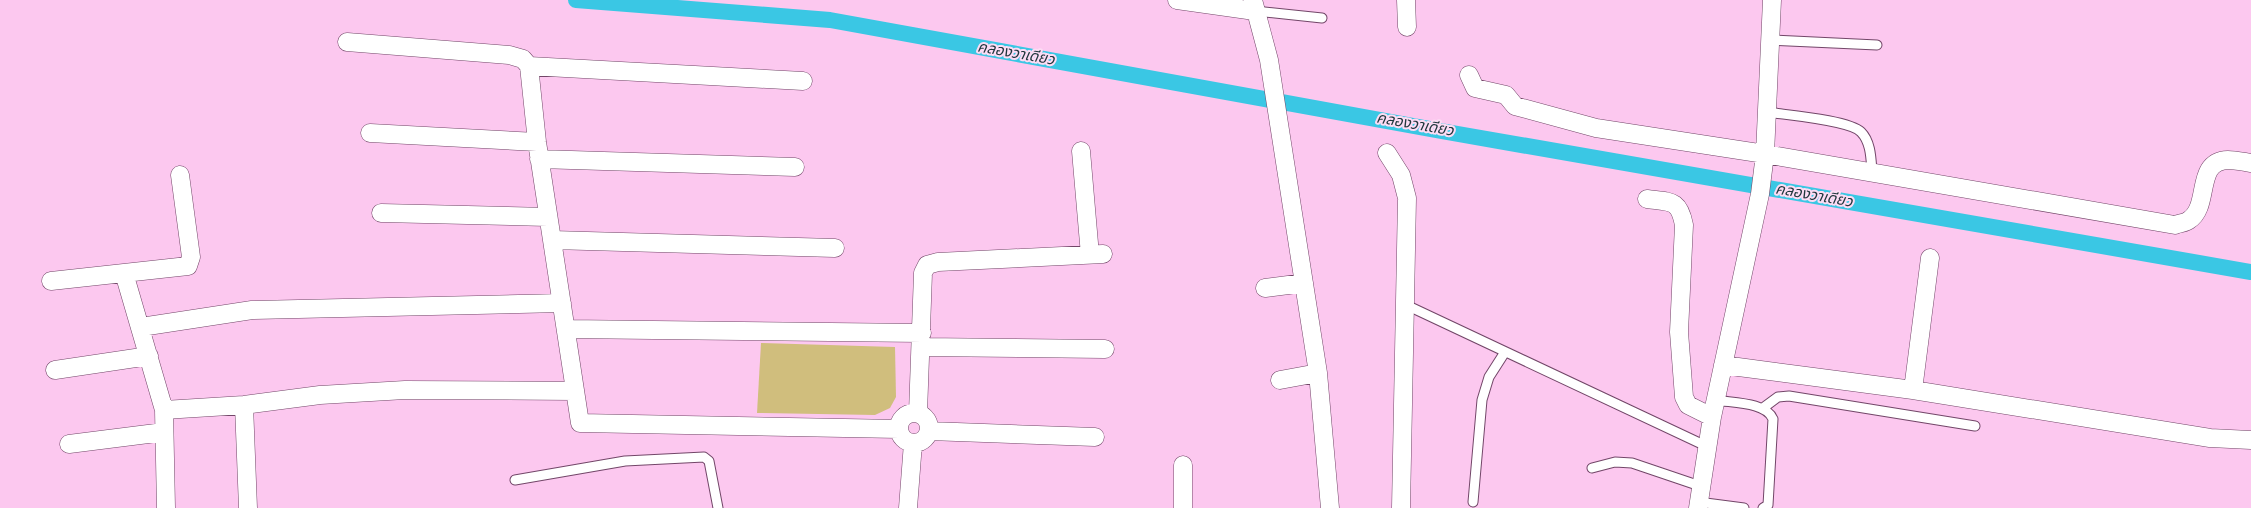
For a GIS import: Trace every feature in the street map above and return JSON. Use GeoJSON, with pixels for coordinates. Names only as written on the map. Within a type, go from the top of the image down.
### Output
{"type":"FeatureCollection","features":[{"type":"Feature","properties":{"kind":"street"},"geometry":{"type":"LineString","coordinates":[[1177,0],[1254,6],[1269,60],[1318,374],[1330,508]]}},
{"type":"Feature","properties":{"kind":"street"},"geometry":{"type":"LineString","coordinates":[[1406,0],[1407,27]]}},
{"type":"Feature","properties":{"kind":"street"},"geometry":{"type":"LineString","coordinates":[[1699,499],[1706,446],[1760,194],[1765,160],[1772,0]]}},
{"type":"Feature","properties":{"kind":"street"},"geometry":{"type":"LineString","coordinates":[[347,42],[509,55],[523,59],[529,66],[538,150],[580,423],[899,429]]}},
{"type":"Feature","properties":{"kind":"street"},"geometry":{"type":"LineString","coordinates":[[529,66],[803,82]]}},
{"type":"Feature","properties":{"kind":"street"},"geometry":{"type":"LineString","coordinates":[[1469,75],[1475,88],[1506,94],[1515,106],[1596,128],[1765,160],[1872,172],[2174,224],[2189,221],[2198,211],[2207,171],[2215,163],[2227,160],[2251,163]]}},
{"type":"Feature","properties":{"kind":"street"},"geometry":{"type":"LineString","coordinates":[[370,134],[538,150],[795,167]]}},
{"type":"Feature","properties":{"kind":"street"},"geometry":{"type":"LineString","coordinates":[[918,414],[923,273],[927,265],[938,262],[1097,255],[1081,151]]}},
{"type":"Feature","properties":{"kind":"street"},"geometry":{"type":"LineString","coordinates":[[1387,153],[1401,175],[1407,198],[1400,508]]}},
{"type":"Feature","properties":{"kind":"street"},"geometry":{"type":"LineString","coordinates":[[50,281],[188,266],[191,262],[180,175]]}},
{"type":"Feature","properties":{"kind":"street"},"geometry":{"type":"LineString","coordinates":[[1647,199],[1674,203],[1681,210],[1684,225],[1679,332],[1684,397],[1688,405],[1714,409]]}},
{"type":"Feature","properties":{"kind":"street"},"geometry":{"type":"LineString","coordinates":[[381,213],[548,217]]}},
{"type":"Feature","properties":{"kind":"street"},"geometry":{"type":"LineString","coordinates":[[552,240],[835,248]]}},
{"type":"Feature","properties":{"kind":"street"},"geometry":{"type":"LineString","coordinates":[[1913,390],[1930,258]]}},
{"type":"Feature","properties":{"kind":"street"},"geometry":{"type":"LineString","coordinates":[[124,273],[164,410],[166,508]]}},
{"type":"Feature","properties":{"kind":"street"},"geometry":{"type":"LineString","coordinates":[[1265,288],[1304,283]]}},
{"type":"Feature","properties":{"kind":"street"},"geometry":{"type":"LineString","coordinates":[[141,327],[252,310],[562,303]]}},
{"type":"Feature","properties":{"kind":"street"},"geometry":{"type":"LineString","coordinates":[[566,329],[921,340],[1105,349]]}},
{"type":"Feature","properties":{"kind":"street"},"geometry":{"type":"LineString","coordinates":[[55,370],[149,356]]}},
{"type":"Feature","properties":{"kind":"street"},"geometry":{"type":"LineString","coordinates":[[1722,365],[1913,390],[2210,438],[2251,440]]}},
{"type":"Feature","properties":{"kind":"street"},"geometry":{"type":"LineString","coordinates":[[1280,380],[1318,374]]}},
{"type":"Feature","properties":{"kind":"street"},"geometry":{"type":"LineString","coordinates":[[164,410],[244,405],[320,395],[405,390],[575,391]]}},
{"type":"Feature","properties":{"kind":"street"},"geometry":{"type":"LineString","coordinates":[[244,405],[248,508]]}},
{"type":"Feature","properties":{"kind":"street"},"geometry":{"type":"LineString","coordinates":[[918,414],[928,422],[929,431],[921,442],[912,443],[902,437],[899,429],[905,416],[918,414]]}},
{"type":"Feature","properties":{"kind":"street"},"geometry":{"type":"LineString","coordinates":[[929,431],[1095,437]]}},
{"type":"Feature","properties":{"kind":"street"},"geometry":{"type":"LineString","coordinates":[[69,444],[164,432]]}},
{"type":"Feature","properties":{"kind":"street"},"geometry":{"type":"LineString","coordinates":[[908,508],[912,443]]}},
{"type":"Feature","properties":{"kind":"street"},"geometry":{"type":"LineString","coordinates":[[1183,465],[1183,508]]}},
{"type":"Feature","properties":{"kind":"lane"},"geometry":{"type":"LineString","coordinates":[[1254,6],[1322,18]]}},
{"type":"Feature","properties":{"kind":"lane"},"geometry":{"type":"LineString","coordinates":[[1770,40],[1878,45]]}},
{"type":"Feature","properties":{"kind":"lane"},"geometry":{"type":"LineString","coordinates":[[1766,112],[1847,124],[1861,132],[1869,147],[1872,172]]}},
{"type":"Feature","properties":{"kind":"lane"},"geometry":{"type":"LineString","coordinates":[[1404,304],[1706,446]]}},
{"type":"Feature","properties":{"kind":"lane"},"geometry":{"type":"LineString","coordinates":[[1473,502],[1482,400],[1489,377],[1505,352]]}},
{"type":"Feature","properties":{"kind":"lane"},"geometry":{"type":"LineString","coordinates":[[1762,408],[1778,398],[1790,396],[1975,426]]}},
{"type":"Feature","properties":{"kind":"lane"},"geometry":{"type":"LineString","coordinates":[[1714,409],[1762,408],[1771,413],[1773,419],[1768,505],[1763,508]]}},
{"type":"Feature","properties":{"kind":"lane"},"geometry":{"type":"LineString","coordinates":[[515,480],[626,461],[704,457],[709,461],[718,508]]}},
{"type":"Feature","properties":{"kind":"lane"},"geometry":{"type":"LineString","coordinates":[[1592,468],[1616,462],[1632,462],[1699,499],[1744,508]]}},
{"type":"Feature","properties":{"kind":"shaded area"},"geometry":{"type":"Polygon","coordinates":[[[761,343],[895,347],[896,397],[890,408],[875,415],[757,413],[761,343]]]}},
{"type":"Feature","properties":{"kind":"waterway","name":"คลองวาเดียว"},"geometry":{"type":"LineString","coordinates":[[576,0],[830,20],[1441,131],[2251,272]]}}]}
